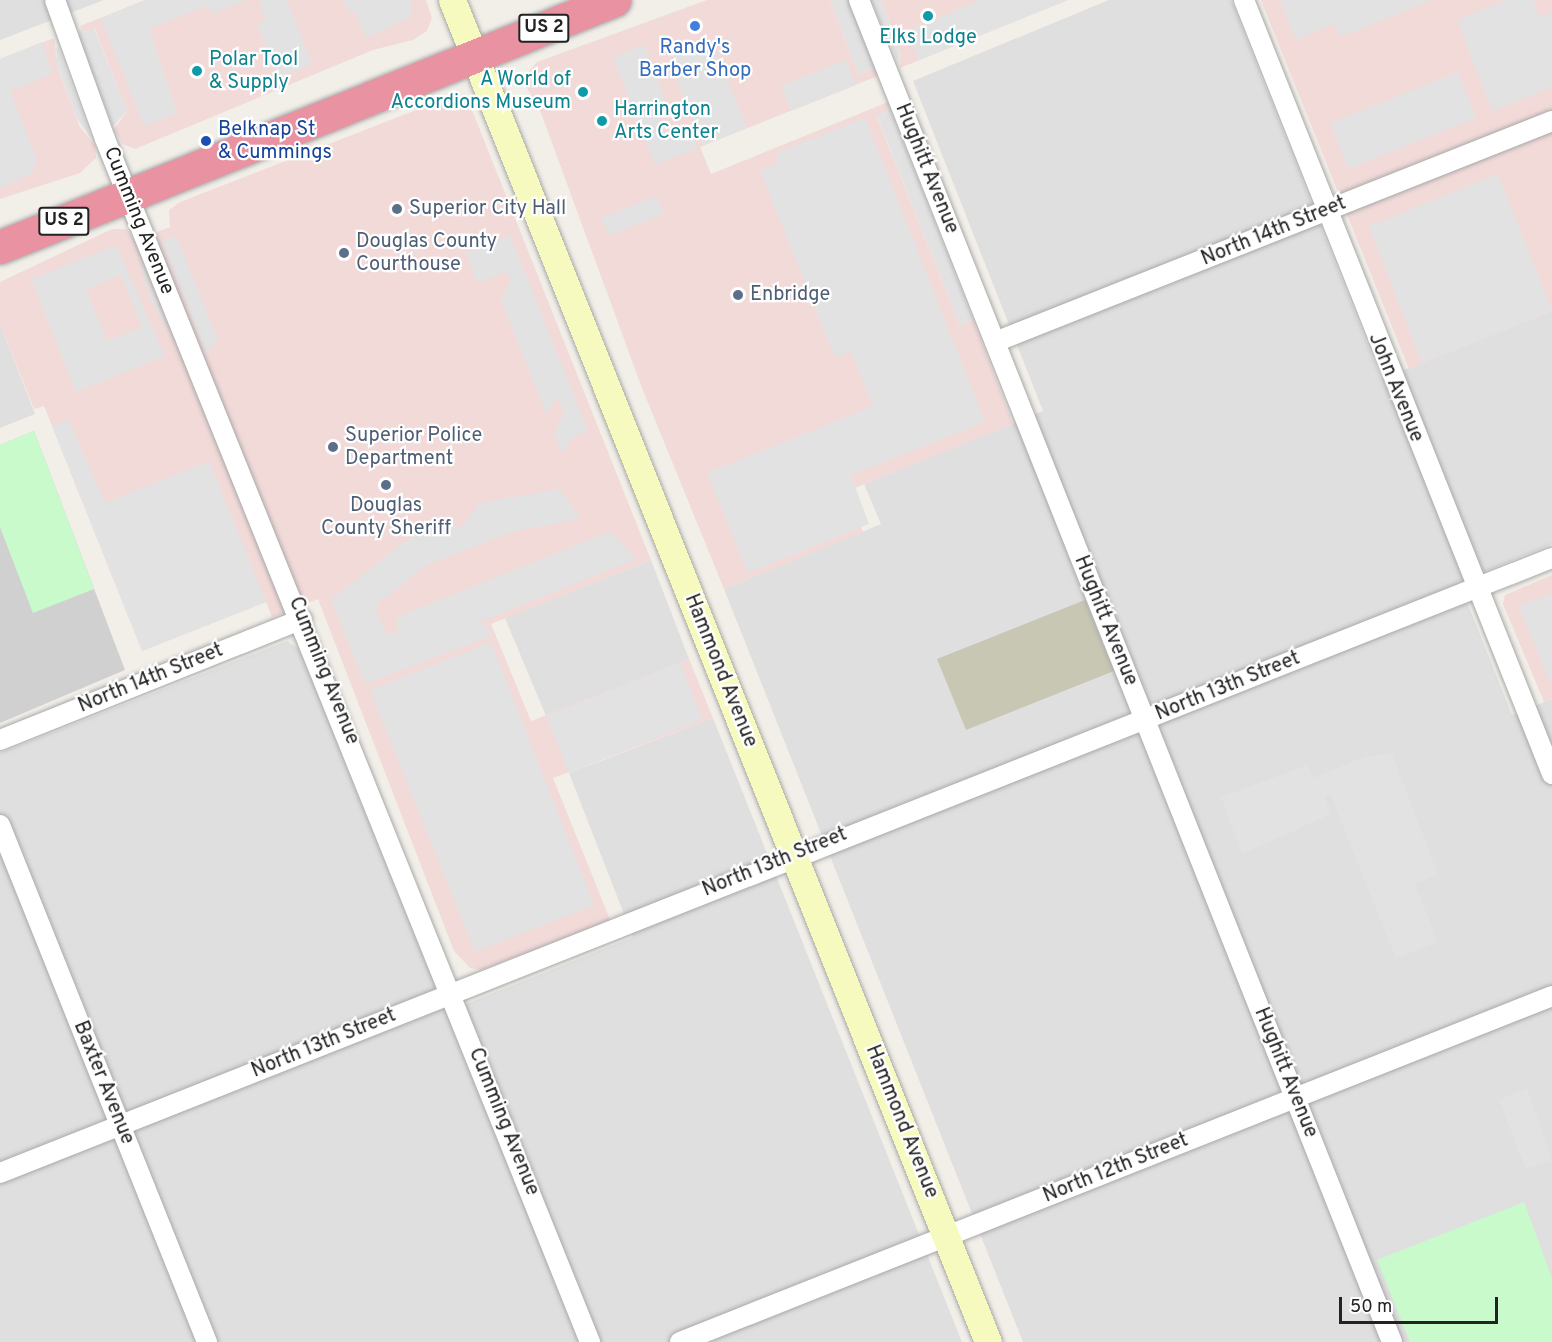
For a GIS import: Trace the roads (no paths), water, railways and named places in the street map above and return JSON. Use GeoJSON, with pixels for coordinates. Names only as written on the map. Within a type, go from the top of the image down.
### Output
{"type":"FeatureCollection","features":[{"type":"Feature","properties":{"kind":"highway","name":"US 2"},"geometry":{"type":"LineString","coordinates":[[0,247],[614,0]]}},
{"type":"Feature","properties":{"kind":"street","name":"Cumming Avenue"},"geometry":{"type":"LineString","coordinates":[[55,0],[128,195],[302,619],[590,1342]]}},
{"type":"Feature","properties":{"kind":"street","name":"Hammond Avenue"},"geometry":{"type":"LineString","coordinates":[[452,0],[988,1342]]}},
{"type":"Feature","properties":{"kind":"street","name":"Hughitt Avenue"},"geometry":{"type":"LineString","coordinates":[[860,0],[1392,1342]]}},
{"type":"Feature","properties":{"kind":"street","name":"John Avenue"},"geometry":{"type":"LineString","coordinates":[[1244,0],[1325,212],[1552,774]]}},
{"type":"Feature","properties":{"kind":"street","name":"North 14th Street"},"geometry":{"type":"LineString","coordinates":[[995,342],[1552,121]]}},
{"type":"Feature","properties":{"kind":"street","name":"North 13th Street"},"geometry":{"type":"LineString","coordinates":[[0,1173],[794,856],[1145,720],[1552,558]]}},
{"type":"Feature","properties":{"kind":"street","name":"North 14th Street"},"geometry":{"type":"LineString","coordinates":[[0,740],[302,619]]}},
{"type":"Feature","properties":{"kind":"street","name":"Baxter Avenue"},"geometry":{"type":"LineString","coordinates":[[0,825],[207,1342]]}},
{"type":"Feature","properties":{"kind":"street","name":"North 12th Street"},"geometry":{"type":"LineString","coordinates":[[680,1342],[1294,1096],[1552,996]]}},
{"type":"Feature","properties":{"kind":"place","name":"Elks Lodge"},"geometry":{"type":"Point","coordinates":[928,16]}},
{"type":"Feature","properties":{"kind":"place","name":"Randy's Barber Shop"},"geometry":{"type":"Point","coordinates":[695,26]}},
{"type":"Feature","properties":{"kind":"place","name":"Polar Tool & Supply"},"geometry":{"type":"Point","coordinates":[197,71]}},
{"type":"Feature","properties":{"kind":"place","name":"A World of Accordions Museum"},"geometry":{"type":"Point","coordinates":[583,92]}},
{"type":"Feature","properties":{"kind":"place","name":"Harrington Arts Center"},"geometry":{"type":"Point","coordinates":[602,121]}},
{"type":"Feature","properties":{"kind":"place","name":"Belknap St & Cummings"},"geometry":{"type":"Point","coordinates":[206,141]}},
{"type":"Feature","properties":{"kind":"place","name":"Superior City Hall"},"geometry":{"type":"Point","coordinates":[397,209]}},
{"type":"Feature","properties":{"kind":"place","name":"Douglas County Courthouse"},"geometry":{"type":"Point","coordinates":[344,253]}},
{"type":"Feature","properties":{"kind":"place","name":"Enbridge"},"geometry":{"type":"Point","coordinates":[738,295]}},
{"type":"Feature","properties":{"kind":"place","name":"Superior Police Department"},"geometry":{"type":"Point","coordinates":[333,447]}},
{"type":"Feature","properties":{"kind":"place","name":"Douglas County Sheriff"},"geometry":{"type":"Point","coordinates":[386,485]}}]}
